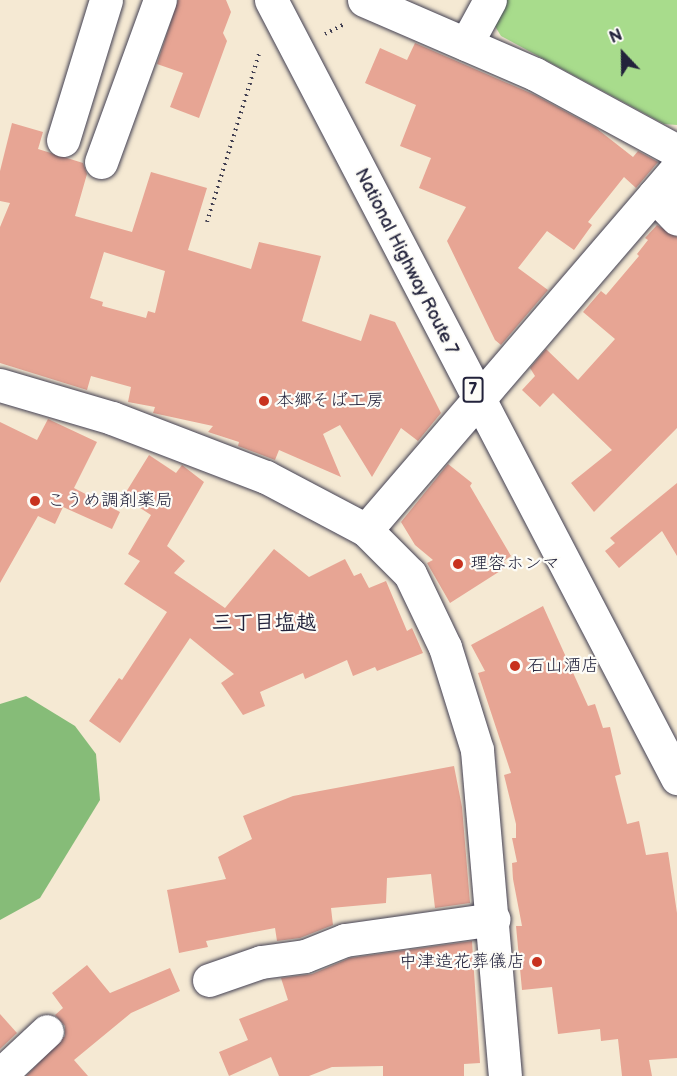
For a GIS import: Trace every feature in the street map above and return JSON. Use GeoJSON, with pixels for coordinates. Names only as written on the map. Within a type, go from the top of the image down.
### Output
{"type":"FeatureCollection","features":[{"type":"Feature","properties":{"kind":"main road"},"geometry":{"type":"LineString","coordinates":[[63,140],[106,0]]}},
{"type":"Feature","properties":{"kind":"main road"},"geometry":{"type":"LineString","coordinates":[[101,162],[160,0]]}},
{"type":"Feature","properties":{"kind":"main road","name":"National Highway Route 7"},"geometry":{"type":"LineString","coordinates":[[271,0],[677,778]]}},
{"type":"Feature","properties":{"kind":"main road"},"geometry":{"type":"LineString","coordinates":[[466,44],[490,0]]}},
{"type":"Feature","properties":{"kind":"main road"},"geometry":{"type":"LineString","coordinates":[[360,9],[466,44],[535,74],[677,151]]}},
{"type":"Feature","properties":{"kind":"main road"},"geometry":{"type":"LineString","coordinates":[[366,530],[677,169]]}},
{"type":"Feature","properties":{"kind":"main road"},"geometry":{"type":"LineString","coordinates":[[654,195],[677,219]]}},
{"type":"Feature","properties":{"kind":"main road"},"geometry":{"type":"LineString","coordinates":[[0,385],[112,418],[266,477],[366,530],[410,574],[445,648],[477,750],[494,919],[505,1076]]}},
{"type":"Feature","properties":{"kind":"main road"},"geometry":{"type":"LineString","coordinates":[[209,980],[261,962],[305,956],[345,940],[494,919]]}},
{"type":"Feature","properties":{"kind":"main road"},"geometry":{"type":"LineString","coordinates":[[0,1075],[47,1031]]}},
{"type":"Feature","properties":{"kind":"path"},"geometry":{"type":"LineString","coordinates":[[325,34],[360,9]]}},
{"type":"Feature","properties":{"kind":"path"},"geometry":{"type":"LineString","coordinates":[[207,222],[260,51]]}},
{"type":"Feature","properties":{"kind":"green space"},"geometry":{"type":"Polygon","coordinates":[[[506,0],[677,0],[677,125],[664,124],[501,36],[493,23],[506,0]]]}},
{"type":"Feature","properties":{"kind":"green space"},"geometry":{"type":"Polygon","coordinates":[[[26,696],[75,726],[96,754],[100,800],[40,898],[0,920],[0,704],[26,696]]]}},
{"type":"Feature","properties":{"kind":"building"},"geometry":{"type":"Polygon","coordinates":[[[178,0],[226,0],[231,12],[223,33],[227,41],[199,118],[170,107],[183,73],[157,64],[178,0]]]}},
{"type":"Feature","properties":{"kind":"building"},"geometry":{"type":"Polygon","coordinates":[[[415,43],[535,95],[596,128],[633,157],[638,151],[658,162],[636,188],[624,177],[588,222],[592,225],[574,250],[547,231],[518,268],[548,290],[501,345],[495,340],[447,241],[466,207],[419,188],[431,158],[400,146],[416,105],[365,83],[380,48],[407,60],[415,43]]]}},
{"type":"Feature","properties":{"kind":"building"},"geometry":{"type":"Polygon","coordinates":[[[12,123],[43,132],[38,149],[83,163],[87,174],[75,216],[132,232],[151,172],[207,188],[188,250],[251,269],[259,242],[321,256],[302,321],[361,341],[370,314],[395,322],[441,413],[418,441],[401,428],[372,477],[340,425],[323,434],[341,477],[279,450],[275,460],[238,446],[239,442],[208,432],[213,426],[153,413],[155,407],[128,402],[131,387],[91,376],[87,390],[0,363],[0,227],[10,203],[0,201],[0,171],[12,123]],[[104,252],[90,298],[103,302],[102,306],[146,318],[148,311],[155,313],[165,271],[104,252]]]}},
{"type":"Feature","properties":{"kind":"building"},"geometry":{"type":"Polygon","coordinates":[[[657,225],[677,237],[677,428],[594,512],[571,483],[612,450],[553,393],[540,407],[522,390],[535,376],[530,368],[546,349],[578,380],[615,339],[583,312],[601,291],[606,295],[639,256],[637,254],[648,240],[645,238],[657,225]]]}},
{"type":"Feature","properties":{"kind":"building"},"geometry":{"type":"Polygon","coordinates":[[[48,419],[97,442],[74,488],[120,512],[112,529],[63,507],[55,524],[38,516],[0,583],[0,422],[37,440],[48,419]]]}},
{"type":"Feature","properties":{"kind":"building"},"geometry":{"type":"Polygon","coordinates":[[[149,455],[176,473],[182,465],[204,482],[167,546],[185,561],[174,573],[225,608],[274,549],[309,577],[345,559],[354,576],[361,573],[369,588],[386,581],[407,631],[412,628],[423,653],[377,671],[375,667],[353,676],[347,660],[305,679],[303,673],[260,692],[265,706],[243,715],[221,683],[234,674],[190,638],[120,743],[89,721],[119,678],[122,680],[167,612],[124,584],[140,561],[128,554],[151,515],[123,497],[149,455]]]}},
{"type":"Feature","properties":{"kind":"building"},"geometry":{"type":"Polygon","coordinates":[[[448,464],[472,483],[470,486],[511,556],[504,561],[508,566],[450,603],[427,563],[433,560],[415,545],[401,522],[448,464]]]}},
{"type":"Feature","properties":{"kind":"building"},"geometry":{"type":"Polygon","coordinates":[[[677,483],[677,556],[662,531],[619,568],[605,551],[615,543],[610,538],[677,483]]]}},
{"type":"Feature","properties":{"kind":"building"},"geometry":{"type":"Polygon","coordinates":[[[543,606],[588,706],[595,704],[603,728],[610,727],[621,774],[615,776],[627,824],[639,821],[646,855],[668,852],[677,913],[677,1058],[649,1060],[652,1076],[622,1076],[618,1039],[601,1041],[600,1029],[558,1034],[552,987],[522,990],[516,926],[522,926],[512,863],[517,862],[512,838],[516,838],[516,824],[504,775],[511,773],[478,673],[485,671],[471,645],[543,606]]]}},
{"type":"Feature","properties":{"kind":"building"},"geometry":{"type":"Polygon","coordinates":[[[454,766],[462,807],[470,903],[435,908],[431,874],[387,878],[386,903],[331,908],[333,925],[300,938],[277,941],[275,928],[206,941],[208,947],[179,953],[167,890],[226,879],[218,857],[252,839],[243,816],[293,796],[454,766]]]}},
{"type":"Feature","properties":{"kind":"building"},"geometry":{"type":"Polygon","coordinates":[[[472,941],[480,1063],[464,1064],[464,1076],[383,1076],[383,1066],[332,1067],[309,1076],[279,1076],[271,1057],[229,1076],[219,1052],[248,1040],[239,1019],[288,1000],[281,978],[312,974],[350,958],[472,941]]]}},
{"type":"Feature","properties":{"kind":"building"},"geometry":{"type":"Polygon","coordinates":[[[87,965],[110,993],[170,968],[180,991],[131,1013],[74,1060],[88,1076],[26,1076],[65,1036],[65,1026],[55,1015],[63,1008],[52,993],[87,965]]]}},
{"type":"Feature","properties":{"kind":"building"},"geometry":{"type":"Polygon","coordinates":[[[0,1014],[17,1033],[0,1049],[0,1014]]]}},
{"type":"Feature","properties":{"kind":"place","name":"本郷そば工房"},"geometry":{"type":"Point","coordinates":[264,401]}},
{"type":"Feature","properties":{"kind":"place","name":"こうめ調剤薬局"},"geometry":{"type":"Point","coordinates":[35,501]}},
{"type":"Feature","properties":{"kind":"place","name":"理容ホンマ"},"geometry":{"type":"Point","coordinates":[458,564]}},
{"type":"Feature","properties":{"kind":"place","name":"石山酒店"},"geometry":{"type":"Point","coordinates":[515,666]}},
{"type":"Feature","properties":{"kind":"place","name":"中津造花葬儀店"},"geometry":{"type":"Point","coordinates":[537,962]}},
{"type":"Feature","properties":{"kind":"district","name":"三丁目塩越"},"geometry":{"type":"Point","coordinates":[264,623]}}]}
